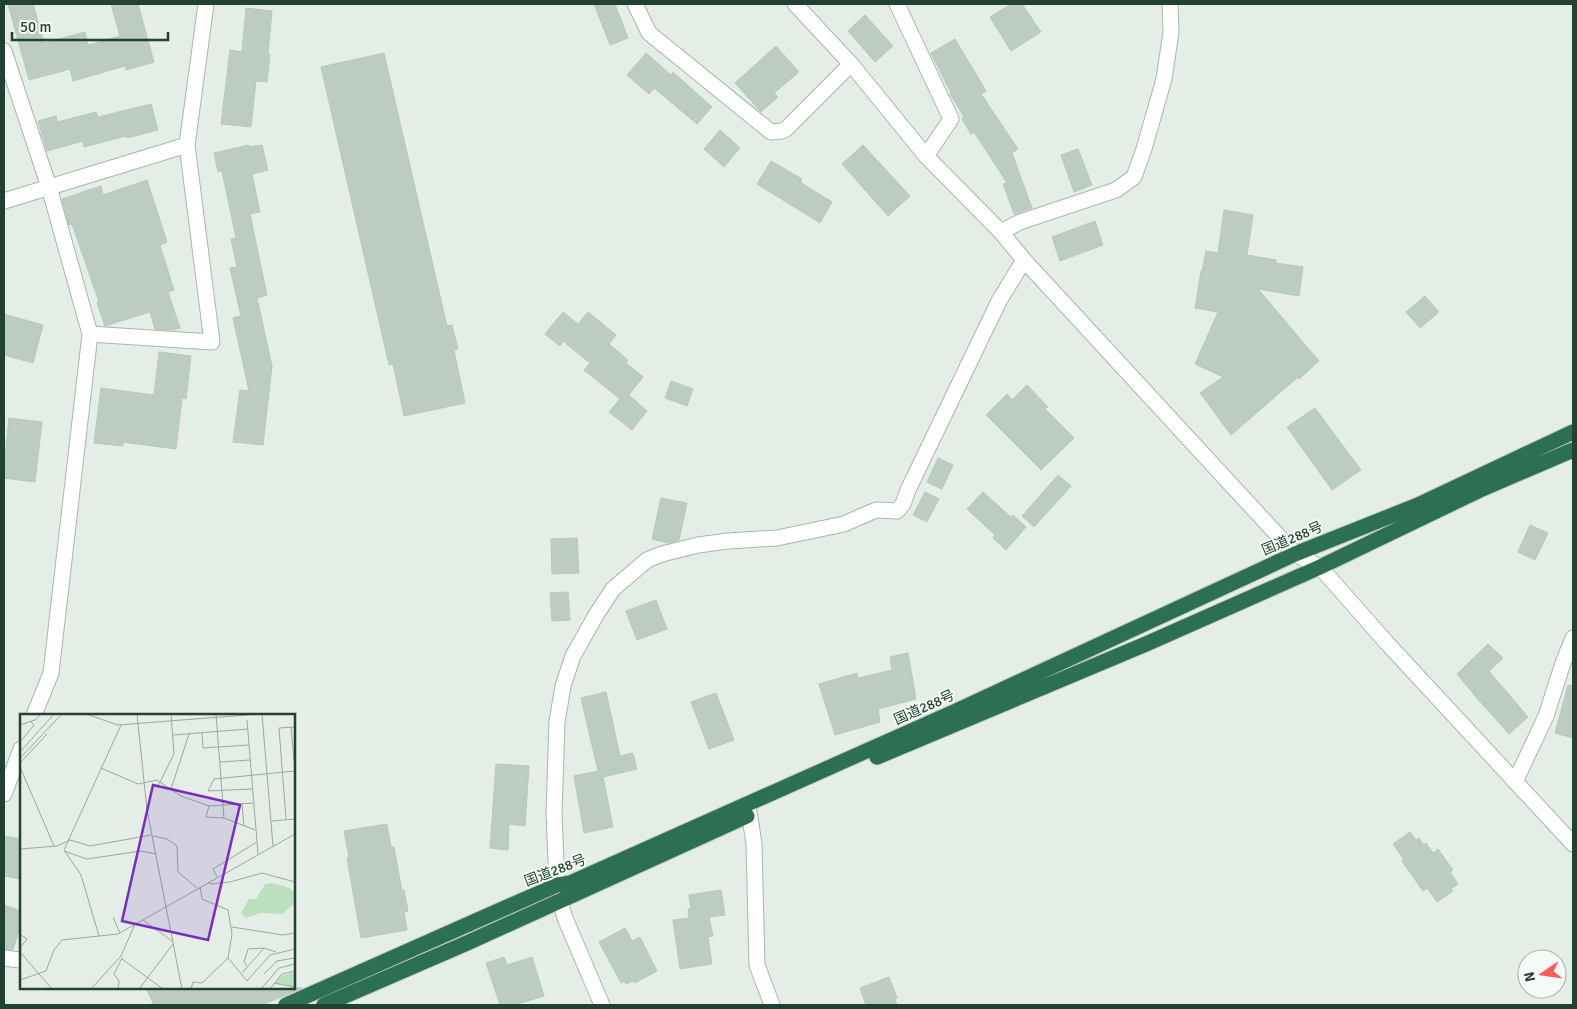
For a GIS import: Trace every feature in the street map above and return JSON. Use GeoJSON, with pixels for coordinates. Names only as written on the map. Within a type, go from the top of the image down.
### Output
{"type":"FeatureCollection","features":[{"type":"Feature","properties":{"kind":"highway","name":"国道288号"},"geometry":{"type":"LineString","coordinates":[[324,1005],[560,901],[956,711],[1295,554],[1418,505],[1573,432]]}},
{"type":"Feature","properties":{"kind":"highway","name":"国道288号"},"geometry":{"type":"LineString","coordinates":[[286,1005],[557,885],[570,883],[828,778],[1146,644],[1320,567],[1482,489],[1573,450]]}},
{"type":"Feature","properties":{"kind":"street"},"geometry":{"type":"LineString","coordinates":[[90,334],[212,342],[187,145],[206,4]]}},
{"type":"Feature","properties":{"kind":"street"},"geometry":{"type":"LineString","coordinates":[[635,4],[649,33],[771,132],[786,129],[851,64]]}},
{"type":"Feature","properties":{"kind":"street"},"geometry":{"type":"LineString","coordinates":[[795,4],[851,64],[926,156],[1001,232],[1024,260],[1295,554],[1320,567],[1380,636],[1573,844]]}},
{"type":"Feature","properties":{"kind":"street"},"geometry":{"type":"LineString","coordinates":[[897,4],[951,119],[926,156]]}},
{"type":"Feature","properties":{"kind":"street"},"geometry":{"type":"LineString","coordinates":[[1001,232],[1020,222],[1116,190],[1134,177],[1164,79],[1171,32],[1170,4]]}},
{"type":"Feature","properties":{"kind":"street"},"geometry":{"type":"LineString","coordinates":[[4,51],[49,187],[90,334],[51,673],[34,714]]}},
{"type":"Feature","properties":{"kind":"street"},"geometry":{"type":"LineString","coordinates":[[4,201],[187,145]]}},
{"type":"Feature","properties":{"kind":"street"},"geometry":{"type":"LineString","coordinates":[[557,885],[554,813],[557,722],[563,686],[580,643],[613,588],[647,560],[662,554],[698,545],[777,538],[844,524],[876,510],[896,511],[903,504],[999,301],[1024,260]]}},
{"type":"Feature","properties":{"kind":"street"},"geometry":{"type":"LineString","coordinates":[[1515,782],[1546,716],[1573,638]]}},
{"type":"Feature","properties":{"kind":"street"},"geometry":{"type":"LineString","coordinates":[[4,794],[20,752]]}},
{"type":"Feature","properties":{"kind":"street"},"geometry":{"type":"LineString","coordinates":[[749,809],[754,844],[757,965],[772,1005]]}},
{"type":"Feature","properties":{"kind":"street"},"geometry":{"type":"LineString","coordinates":[[560,901],[565,918],[602,1005]]}},
{"type":"Feature","properties":{"kind":"street"},"geometry":{"type":"LineString","coordinates":[[4,958],[20,960]]}},
{"type":"Feature","properties":{"kind":"building"},"geometry":{"type":"Polygon","coordinates":[[[8,4],[33,4],[44,43],[85,32],[88,45],[120,36],[111,4],[138,4],[154,62],[126,70],[125,66],[73,81],[70,69],[29,80],[8,4]]]}},
{"type":"Feature","properties":{"kind":"building"},"geometry":{"type":"Polygon","coordinates":[[[594,4],[615,4],[628,38],[610,45],[594,4]]]}},
{"type":"Feature","properties":{"kind":"building"},"geometry":{"type":"Polygon","coordinates":[[[1011,4],[1022,4],[1041,32],[1011,51],[990,17],[1011,4]]]}},
{"type":"Feature","properties":{"kind":"building"},"geometry":{"type":"Polygon","coordinates":[[[246,8],[272,11],[267,82],[256,81],[251,127],[221,124],[230,50],[242,52],[246,8]]]}},
{"type":"Feature","properties":{"kind":"building"},"geometry":{"type":"Polygon","coordinates":[[[865,15],[893,46],[875,62],[848,31],[865,15]]]}},
{"type":"Feature","properties":{"kind":"building"},"geometry":{"type":"Polygon","coordinates":[[[955,39],[986,91],[981,94],[1018,149],[1012,153],[1032,208],[1014,214],[1003,184],[1007,183],[974,132],[971,134],[962,119],[964,117],[950,94],[931,53],[955,39]]]}},
{"type":"Feature","properties":{"kind":"building"},"geometry":{"type":"Polygon","coordinates":[[[776,46],[799,72],[774,93],[778,97],[761,112],[735,83],[776,46]]]}},
{"type":"Feature","properties":{"kind":"building"},"geometry":{"type":"Polygon","coordinates":[[[384,53],[447,326],[452,325],[458,349],[454,350],[465,403],[404,416],[393,364],[389,365],[321,67],[384,53]]]}},
{"type":"Feature","properties":{"kind":"building"},"geometry":{"type":"Polygon","coordinates":[[[646,53],[671,75],[673,72],[712,107],[697,124],[654,88],[649,94],[627,75],[646,53]]]}},
{"type":"Feature","properties":{"kind":"building"},"geometry":{"type":"Polygon","coordinates":[[[151,104],[158,130],[84,147],[83,141],[47,151],[38,121],[56,116],[57,122],[96,112],[98,117],[151,104]]]}},
{"type":"Feature","properties":{"kind":"building"},"geometry":{"type":"Polygon","coordinates":[[[720,130],[740,148],[724,167],[704,149],[720,130]]]}},
{"type":"Feature","properties":{"kind":"building"},"geometry":{"type":"Polygon","coordinates":[[[249,145],[248,147],[262,145],[268,170],[252,174],[260,212],[250,214],[267,295],[257,298],[272,366],[263,445],[233,442],[240,390],[249,391],[233,318],[241,316],[230,268],[237,267],[231,239],[236,238],[222,171],[218,172],[214,153],[249,145]]]}},
{"type":"Feature","properties":{"kind":"building"},"geometry":{"type":"Polygon","coordinates":[[[863,145],[910,196],[888,216],[842,164],[863,145]]]}},
{"type":"Feature","properties":{"kind":"building"},"geometry":{"type":"Polygon","coordinates":[[[1078,149],[1092,185],[1074,192],[1061,155],[1078,149]]]}},
{"type":"Feature","properties":{"kind":"building"},"geometry":{"type":"Polygon","coordinates":[[[771,161],[802,179],[800,182],[832,202],[820,223],[757,184],[771,161]]]}},
{"type":"Feature","properties":{"kind":"building"},"geometry":{"type":"Polygon","coordinates":[[[147,180],[167,242],[160,245],[174,290],[168,292],[180,328],[172,330],[155,329],[150,312],[105,326],[97,303],[99,302],[72,224],[69,225],[62,199],[101,186],[103,195],[147,180]]]}},
{"type":"Feature","properties":{"kind":"building"},"geometry":{"type":"Polygon","coordinates":[[[1224,210],[1253,215],[1247,255],[1276,260],[1276,263],[1303,267],[1299,296],[1258,289],[1319,361],[1231,435],[1200,393],[1223,377],[1195,364],[1218,312],[1195,308],[1206,251],[1218,253],[1224,210]]]}},
{"type":"Feature","properties":{"kind":"building"},"geometry":{"type":"Polygon","coordinates":[[[1095,221],[1103,245],[1060,261],[1052,237],[1095,221]]]}},
{"type":"Feature","properties":{"kind":"building"},"geometry":{"type":"Polygon","coordinates":[[[1425,296],[1439,312],[1420,328],[1406,312],[1425,296]]]}},
{"type":"Feature","properties":{"kind":"building"},"geometry":{"type":"Polygon","coordinates":[[[563,312],[578,324],[588,312],[616,335],[609,344],[628,360],[626,363],[643,377],[629,395],[647,411],[632,430],[609,412],[620,399],[584,370],[590,363],[563,341],[560,346],[545,334],[563,312]]]}},
{"type":"Feature","properties":{"kind":"building"},"geometry":{"type":"Polygon","coordinates":[[[4,314],[43,325],[33,363],[4,355],[4,314]]]}},
{"type":"Feature","properties":{"kind":"building"},"geometry":{"type":"Polygon","coordinates":[[[159,352],[191,356],[186,399],[182,398],[176,449],[123,442],[123,446],[94,443],[101,388],[154,395],[159,352]]]}},
{"type":"Feature","properties":{"kind":"building"},"geometry":{"type":"Polygon","coordinates":[[[671,381],[693,389],[687,406],[665,398],[671,381]]]}},
{"type":"Feature","properties":{"kind":"building"},"geometry":{"type":"Polygon","coordinates":[[[1027,385],[1048,407],[1045,409],[1074,438],[1041,470],[986,415],[1007,394],[1012,400],[1027,385]]]}},
{"type":"Feature","properties":{"kind":"building"},"geometry":{"type":"Polygon","coordinates":[[[1315,408],[1361,470],[1332,490],[1287,427],[1315,408]]]}},
{"type":"Feature","properties":{"kind":"building"},"geometry":{"type":"Polygon","coordinates":[[[9,418],[42,422],[35,482],[4,478],[9,418]]]}},
{"type":"Feature","properties":{"kind":"building"},"geometry":{"type":"Polygon","coordinates":[[[938,458],[953,465],[942,489],[927,482],[938,458]]]}},
{"type":"Feature","properties":{"kind":"building"},"geometry":{"type":"Polygon","coordinates":[[[1058,475],[1071,486],[1034,527],[1022,516],[1058,475]]]}},
{"type":"Feature","properties":{"kind":"building"},"geometry":{"type":"Polygon","coordinates":[[[925,492],[939,499],[927,522],[913,515],[925,492]]]}},
{"type":"Feature","properties":{"kind":"building"},"geometry":{"type":"Polygon","coordinates":[[[983,492],[1011,517],[1013,515],[1026,527],[1006,550],[993,538],[995,535],[967,509],[983,492]]]}},
{"type":"Feature","properties":{"kind":"building"},"geometry":{"type":"Polygon","coordinates":[[[661,498],[687,503],[679,540],[668,543],[652,539],[661,498]]]}},
{"type":"Feature","properties":{"kind":"building"},"geometry":{"type":"Polygon","coordinates":[[[1530,525],[1548,533],[1535,560],[1518,552],[1530,525]]]}},
{"type":"Feature","properties":{"kind":"building"},"geometry":{"type":"Polygon","coordinates":[[[577,538],[579,573],[552,574],[551,539],[577,538]]]}},
{"type":"Feature","properties":{"kind":"building"},"geometry":{"type":"Polygon","coordinates":[[[568,592],[570,620],[552,621],[550,593],[568,592]]]}},
{"type":"Feature","properties":{"kind":"building"},"geometry":{"type":"Polygon","coordinates":[[[656,600],[667,629],[637,640],[626,611],[656,600]]]}},
{"type":"Feature","properties":{"kind":"building"},"geometry":{"type":"Polygon","coordinates":[[[1488,644],[1503,658],[1489,671],[1528,717],[1509,734],[1457,674],[1488,644]]]}},
{"type":"Feature","properties":{"kind":"building"},"geometry":{"type":"Polygon","coordinates":[[[908,653],[916,699],[878,709],[880,722],[835,735],[819,684],[857,673],[858,678],[892,670],[890,657],[908,653]]]}},
{"type":"Feature","properties":{"kind":"building"},"geometry":{"type":"Polygon","coordinates":[[[1568,685],[1573,686],[1573,738],[1555,733],[1568,685]]]}},
{"type":"Feature","properties":{"kind":"building"},"geometry":{"type":"Polygon","coordinates":[[[606,692],[620,756],[633,753],[637,769],[603,777],[613,827],[584,833],[574,776],[598,771],[581,698],[606,692]]]}},
{"type":"Feature","properties":{"kind":"building"},"geometry":{"type":"Polygon","coordinates":[[[716,693],[734,740],[709,749],[691,702],[716,693]]]}},
{"type":"Feature","properties":{"kind":"building"},"geometry":{"type":"Polygon","coordinates":[[[496,764],[529,766],[525,826],[509,824],[508,850],[490,848],[496,764]]]}},
{"type":"Feature","properties":{"kind":"building"},"geometry":{"type":"Polygon","coordinates":[[[387,824],[391,847],[394,847],[402,891],[404,890],[408,911],[404,912],[407,930],[361,938],[344,831],[387,824]]]}},
{"type":"Feature","properties":{"kind":"building"},"geometry":{"type":"Polygon","coordinates":[[[1410,832],[1416,840],[1419,838],[1423,845],[1426,843],[1433,853],[1438,849],[1453,870],[1450,872],[1458,884],[1451,889],[1453,891],[1437,902],[1427,888],[1423,891],[1402,861],[1404,860],[1393,844],[1410,832]]]}},
{"type":"Feature","properties":{"kind":"building"},"geometry":{"type":"Polygon","coordinates":[[[4,836],[20,839],[20,879],[4,876],[4,836]]]}},
{"type":"Feature","properties":{"kind":"building"},"geometry":{"type":"Polygon","coordinates":[[[721,890],[725,915],[709,917],[713,936],[708,937],[712,964],[680,969],[673,920],[689,918],[688,909],[691,909],[689,895],[721,890]]]}},
{"type":"Feature","properties":{"kind":"building"},"geometry":{"type":"Polygon","coordinates":[[[4,905],[20,911],[20,927],[13,950],[4,949],[4,905]]]}},
{"type":"Feature","properties":{"kind":"building"},"geometry":{"type":"Polygon","coordinates":[[[625,928],[632,941],[640,937],[657,971],[635,983],[633,981],[626,984],[625,981],[621,983],[599,942],[625,928]]]}},
{"type":"Feature","properties":{"kind":"building"},"geometry":{"type":"Polygon","coordinates":[[[504,957],[507,965],[532,957],[544,996],[514,1005],[500,1005],[486,963],[504,957]]]}},
{"type":"Feature","properties":{"kind":"building"},"geometry":{"type":"Polygon","coordinates":[[[889,977],[897,998],[895,999],[897,1005],[866,1005],[860,988],[889,977]]]}},
{"type":"Feature","properties":{"kind":"building"},"geometry":{"type":"Polygon","coordinates":[[[302,988],[262,1005],[154,1005],[146,989],[302,988]]]}}]}
